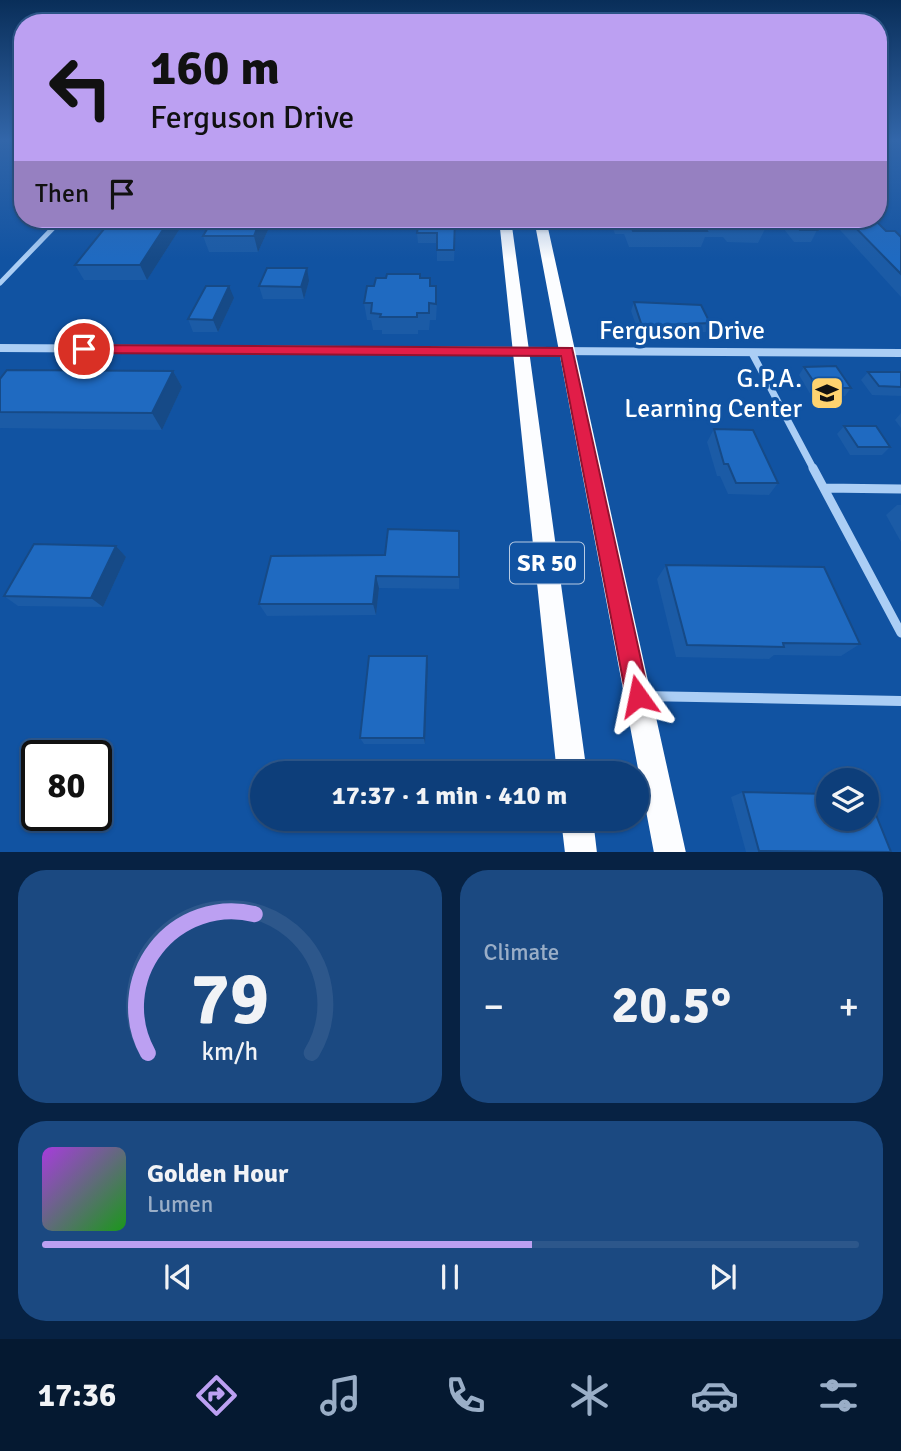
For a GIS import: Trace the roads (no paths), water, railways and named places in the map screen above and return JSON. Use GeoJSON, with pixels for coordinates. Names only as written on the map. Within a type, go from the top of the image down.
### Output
{"type":"FeatureCollection","features":[{"type":"Feature","properties":{"kind":"highway","name":"SR 50"},"geometry":{"type":"LineString","coordinates":[[506,228],[570,761]]}},
{"type":"Feature","properties":{"kind":"highway","name":"SR 50"},"geometry":{"type":"LineString","coordinates":[[542,228],[670,852]]}},
{"type":"Feature","properties":{"kind":"highway"},"geometry":{"type":"LineString","coordinates":[[578,831],[581,852]]}},
{"type":"Feature","properties":{"kind":"street"},"geometry":{"type":"LineString","coordinates":[[0,283],[53,228]]}},
{"type":"Feature","properties":{"kind":"street","name":"Ferguson Drive"},"geometry":{"type":"LineString","coordinates":[[0,348],[901,353]]}},
{"type":"Feature","properties":{"kind":"street"},"geometry":{"type":"LineString","coordinates":[[752,353],[901,633]]}},
{"type":"Feature","properties":{"kind":"street"},"geometry":{"type":"LineString","coordinates":[[824,488],[901,489]]}},
{"type":"Feature","properties":{"kind":"street"},"geometry":{"type":"LineString","coordinates":[[638,696],[901,701]]}},
{"type":"Feature","properties":{"kind":"place","name":"G.P.A. Learning Center"},"geometry":{"type":"Point","coordinates":[827,393]}}]}
